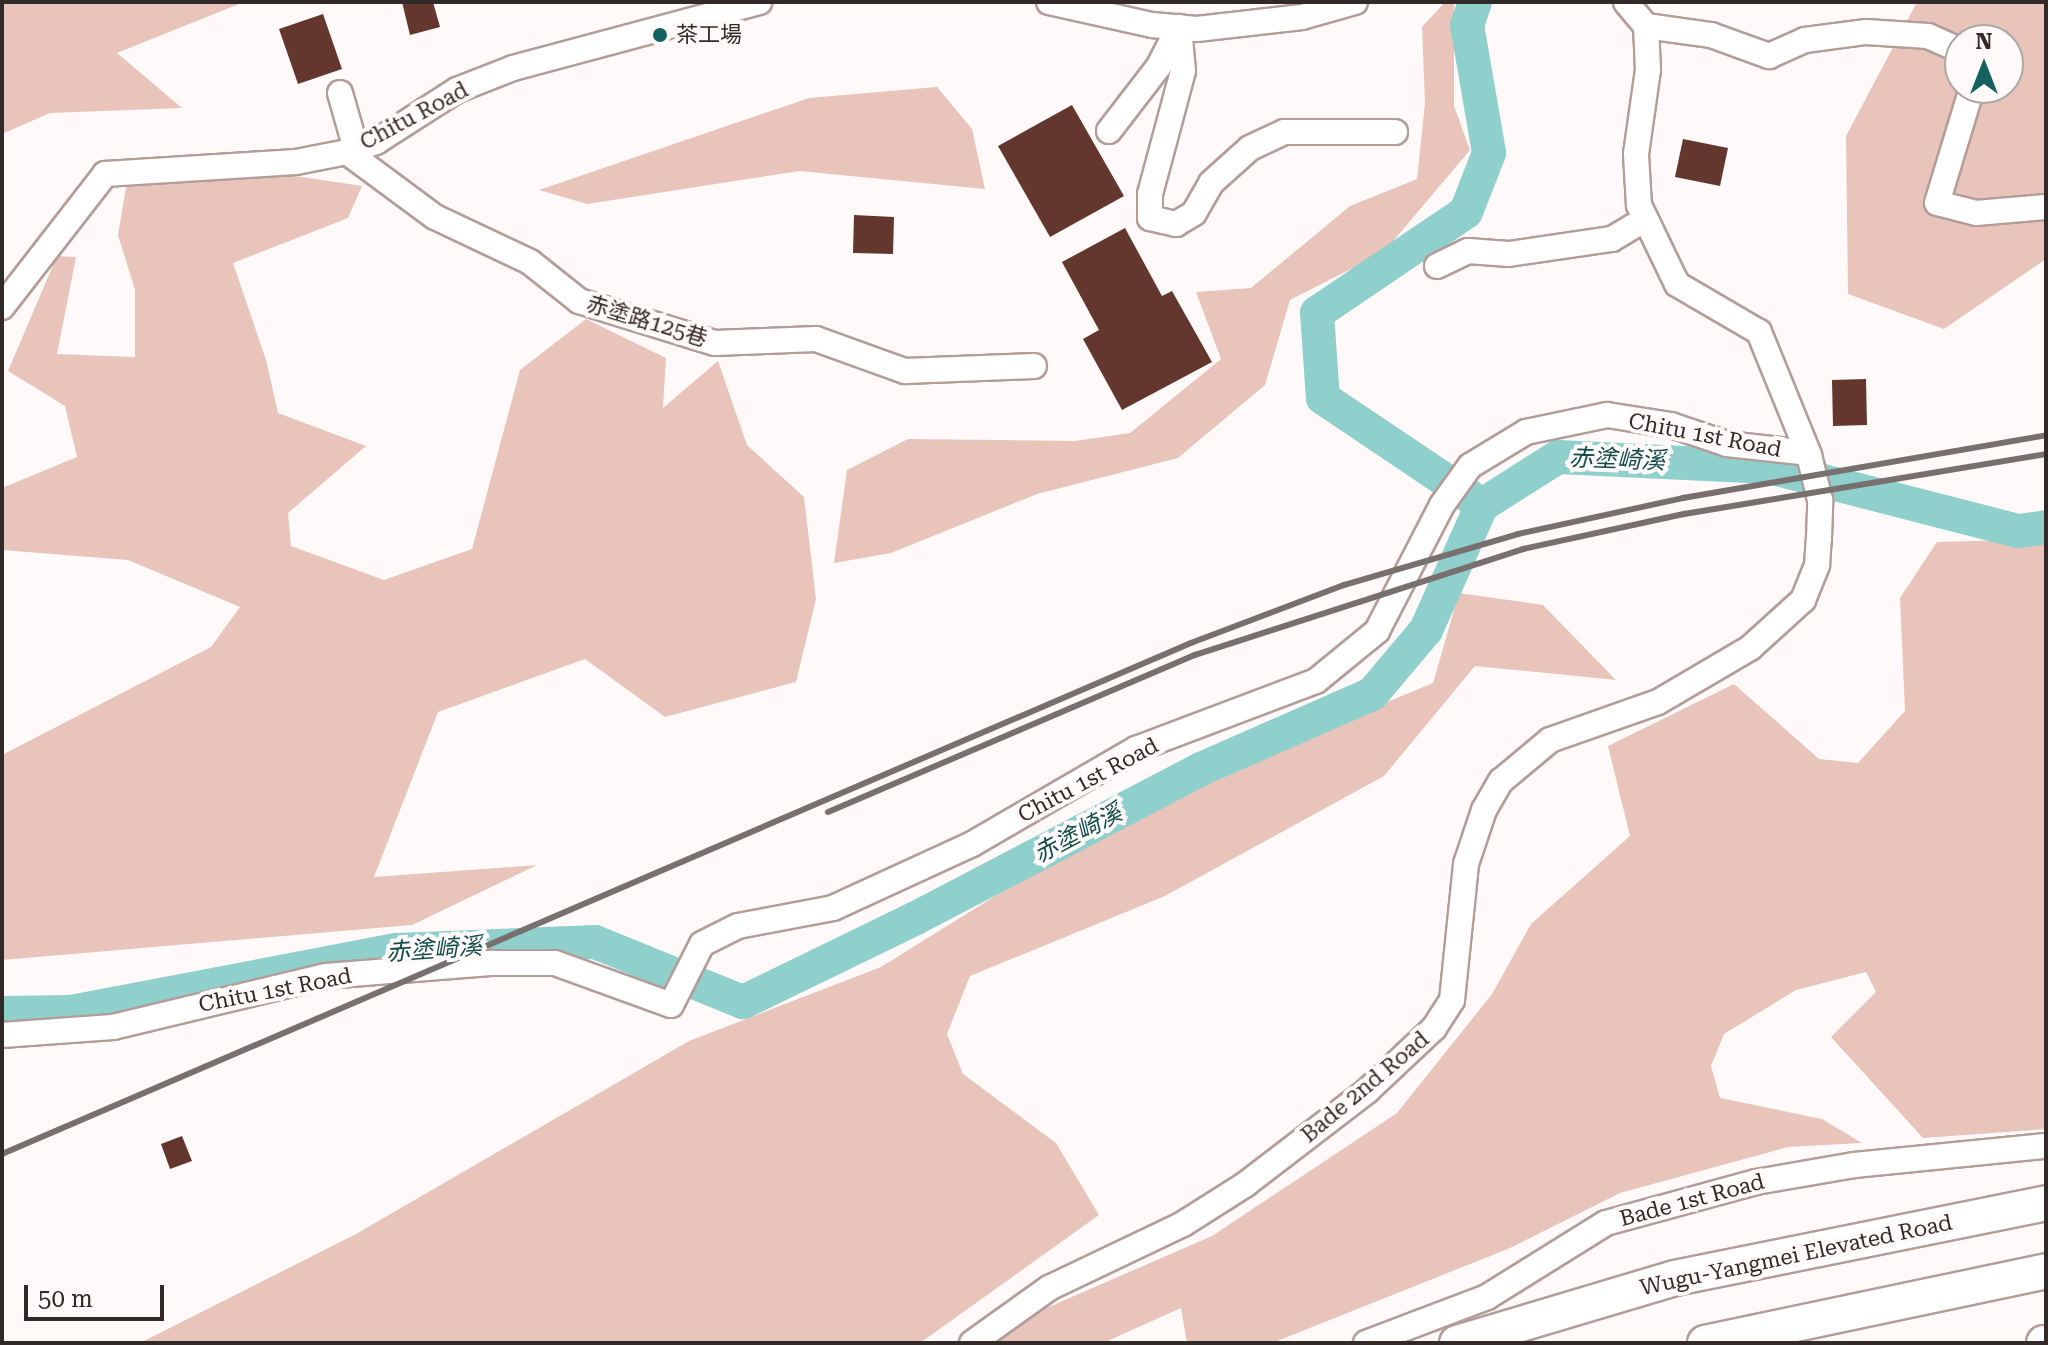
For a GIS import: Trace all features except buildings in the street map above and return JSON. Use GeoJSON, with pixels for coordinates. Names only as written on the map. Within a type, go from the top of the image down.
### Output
{"type":"FeatureCollection","features":[{"type":"Feature","properties":{"kind":"highway","name":"Wugu-Yangmei Elevated Road"},"geometry":{"type":"LineString","coordinates":[[1457,1343],[1675,1278],[2046,1203]]}},
{"type":"Feature","properties":{"kind":"highway"},"geometry":{"type":"LineString","coordinates":[[1705,1343],[2046,1271]]}},
{"type":"Feature","properties":{"kind":"street"},"geometry":{"type":"LineString","coordinates":[[733,5],[759,2]]}},
{"type":"Feature","properties":{"kind":"street"},"geometry":{"type":"LineString","coordinates":[[1049,2],[1179,27],[1245,26],[1355,2]]}},
{"type":"Feature","properties":{"kind":"street"},"geometry":{"type":"LineString","coordinates":[[1626,2],[1646,26],[1711,35],[1769,56],[1805,40],[1866,32],[1928,36],[1944,43]]}},
{"type":"Feature","properties":{"kind":"street","name":"Chitu Road"},"geometry":{"type":"LineString","coordinates":[[2,307],[105,174],[296,162],[351,150],[376,142],[457,90],[513,68],[733,5]]}},
{"type":"Feature","properties":{"kind":"street","name":"Bade 2nd Road"},"geometry":{"type":"LineString","coordinates":[[972,1343],[1049,1288],[1183,1224],[1246,1184],[1367,1091],[1434,1028],[1454,987],[1466,864],[1484,810],[1501,781],[1550,740],[1658,702],[1750,648],[1803,600],[1817,565],[1820,500],[1808,454],[1759,332],[1677,284],[1639,205],[1636,154],[1648,70],[1646,26]]}},
{"type":"Feature","properties":{"kind":"street"},"geometry":{"type":"LineString","coordinates":[[1109,131],[1159,66],[1179,27]]}},
{"type":"Feature","properties":{"kind":"street"},"geometry":{"type":"LineString","coordinates":[[1179,27],[1183,71],[1150,194],[1150,218],[1176,224],[1194,213],[1221,174],[1250,148],[1284,132],[1395,132]]}},
{"type":"Feature","properties":{"kind":"street"},"geometry":{"type":"LineString","coordinates":[[340,93],[351,150]]}},
{"type":"Feature","properties":{"kind":"street"},"geometry":{"type":"LineString","coordinates":[[1967,104],[1937,203],[1976,213],[2046,207]]}},
{"type":"Feature","properties":{"kind":"street","name":"赤塗路125巷"},"geometry":{"type":"LineString","coordinates":[[351,150],[435,217],[530,262],[579,301],[594,306],[715,343],[816,339],[905,371],[1034,366]]}},
{"type":"Feature","properties":{"kind":"street"},"geometry":{"type":"LineString","coordinates":[[1437,266],[1468,251],[1509,254],[1612,239],[1645,219]]}},
{"type":"Feature","properties":{"kind":"street","name":"Chitu 1st Road"},"geometry":{"type":"LineString","coordinates":[[2,1035],[113,1027],[326,976],[493,963],[555,963],[671,1005],[702,944],[738,926],[833,908],[972,844],[1136,749],[1316,681],[1377,631],[1442,505],[1470,466],[1526,432],[1607,415],[1671,425],[1727,444],[1808,454]]}},
{"type":"Feature","properties":{"kind":"street","name":"Bade 1st Road"},"geometry":{"type":"LineString","coordinates":[[1366,1343],[1487,1297],[1606,1223],[1756,1182],[1854,1165],[2046,1146]]}},
{"type":"Feature","properties":{"kind":"shaded area"},"geometry":{"type":"Polygon","coordinates":[[[2,2],[244,2],[117,53],[182,108],[50,113],[2,134],[2,2]]]}},
{"type":"Feature","properties":{"kind":"shaded area"},"geometry":{"type":"Polygon","coordinates":[[[1445,2],[1454,2],[1454,106],[1470,150],[1384,252],[1290,300],[1265,385],[1178,458],[1037,494],[891,553],[834,563],[847,470],[908,439],[1075,441],[1130,433],[1221,359],[1196,292],[1251,288],[1350,206],[1417,179],[1425,103],[1422,27],[1445,2]]]}},
{"type":"Feature","properties":{"kind":"shaded area"},"geometry":{"type":"Polygon","coordinates":[[[1917,2],[2046,2],[2046,259],[1944,329],[1848,294],[1846,136],[1917,2]]]}},
{"type":"Feature","properties":{"kind":"shaded area"},"geometry":{"type":"Polygon","coordinates":[[[937,87],[972,129],[985,189],[799,171],[587,204],[539,190],[809,98],[937,87]]]}},
{"type":"Feature","properties":{"kind":"shaded area"},"geometry":{"type":"Polygon","coordinates":[[[282,174],[362,186],[348,218],[233,263],[266,360],[278,413],[366,446],[288,513],[291,546],[384,580],[472,549],[520,370],[586,319],[666,358],[663,408],[718,361],[747,445],[804,497],[816,599],[796,682],[665,717],[585,659],[438,712],[374,877],[537,865],[412,925],[2,960],[2,755],[211,647],[240,607],[128,560],[2,550],[2,488],[77,457],[65,406],[8,371],[57,256],[76,257],[57,354],[135,357],[135,290],[118,235],[126,187],[282,174]]]}},
{"type":"Feature","properties":{"kind":"shaded area"},"geometry":{"type":"Polygon","coordinates":[[[2046,539],[2046,1129],[1923,1138],[1831,1037],[1876,992],[1866,972],[1796,990],[1724,1034],[1711,1066],[1720,1098],[1822,1119],[1862,1143],[1788,1147],[1620,1193],[1508,1249],[1272,1343],[1187,1343],[1181,1308],[1103,1343],[993,1343],[1028,1316],[1212,1236],[1397,1113],[1492,994],[1531,924],[1630,836],[1608,746],[1734,684],[1819,759],[1858,763],[1905,711],[1900,598],[1937,542],[2046,539]]]}},
{"type":"Feature","properties":{"kind":"shaded area"},"geometry":{"type":"Polygon","coordinates":[[[1459,593],[1543,605],[1616,680],[1475,666],[1384,776],[1165,896],[970,976],[947,1034],[963,1074],[1056,1143],[1099,1215],[920,1343],[140,1343],[356,1234],[689,1041],[881,967],[1148,801],[1433,683],[1459,593]]]}},
{"type":"Feature","properties":{"kind":"waterway"},"geometry":{"type":"LineString","coordinates":[[1475,2],[1467,25],[1489,153],[1466,212],[1317,313],[1323,398],[1482,505]]}},
{"type":"Feature","properties":{"kind":"waterway","name":"赤塗崎溪"},"geometry":{"type":"LineString","coordinates":[[2,1013],[71,1012],[397,950],[595,942],[743,1002],[916,918],[1201,769],[1372,694],[1426,630],[1482,505],[1558,457],[1769,467],[2019,531],[2046,527]]}},
{"type":"Feature","properties":{"kind":"railway"},"geometry":{"type":"LineString","coordinates":[[2,1154],[1191,643],[1344,585],[1518,534],[1683,498],[2046,435]]}},
{"type":"Feature","properties":{"kind":"railway"},"geometry":{"type":"LineString","coordinates":[[828,812],[1195,655],[1523,549],[1684,514],[2046,454]]}},
{"type":"Feature","properties":{"kind":"place","name":"茶工場"},"geometry":{"type":"Point","coordinates":[660,35]}}]}
